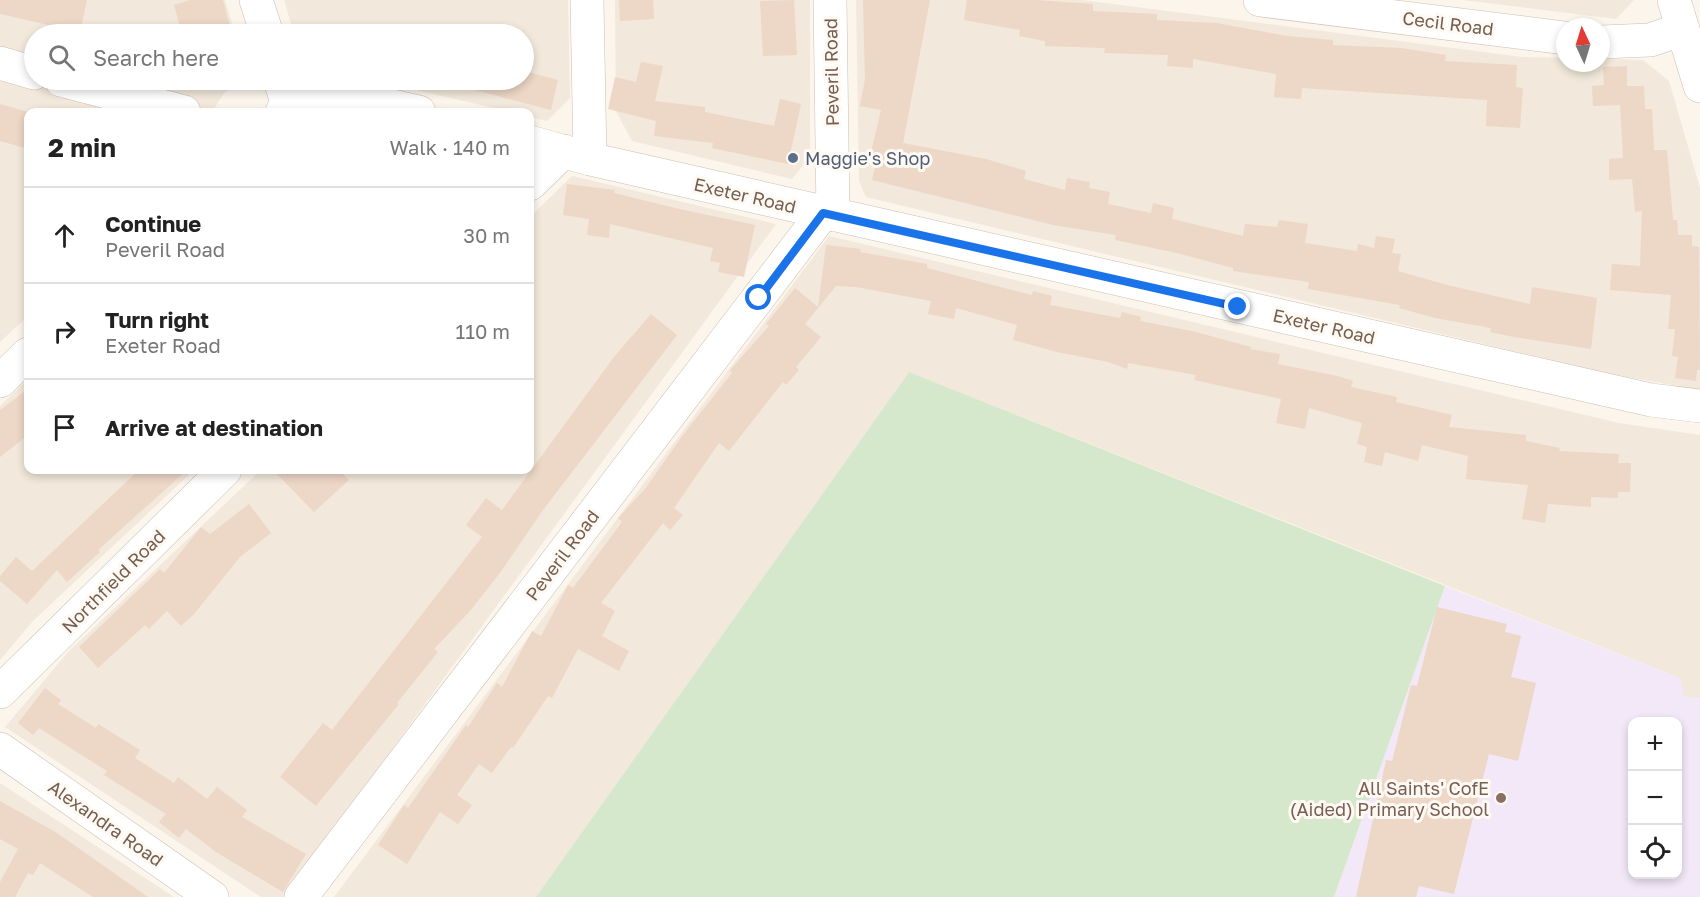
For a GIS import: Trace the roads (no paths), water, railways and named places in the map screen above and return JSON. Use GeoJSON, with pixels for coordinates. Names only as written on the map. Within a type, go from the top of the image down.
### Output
{"type":"FeatureCollection","features":[{"type":"Feature","properties":{"kind":"street"},"geometry":{"type":"LineString","coordinates":[[256,0],[264,24]]}},
{"type":"Feature","properties":{"kind":"street"},"geometry":{"type":"LineString","coordinates":[[534,182],[577,155],[587,0]]}},
{"type":"Feature","properties":{"kind":"street","name":"Peveril Road"},"geometry":{"type":"LineString","coordinates":[[301,897],[828,214],[830,0]]}},
{"type":"Feature","properties":{"kind":"street","name":"Cecil Road"},"geometry":{"type":"LineString","coordinates":[[1260,0],[1556,37]]}},
{"type":"Feature","properties":{"kind":"street"},"geometry":{"type":"LineString","coordinates":[[1610,42],[1650,40],[1678,15],[1700,86]]}},
{"type":"Feature","properties":{"kind":"street"},"geometry":{"type":"LineString","coordinates":[[0,63],[24,70]]}},
{"type":"Feature","properties":{"kind":"street"},"geometry":{"type":"LineString","coordinates":[[99,90],[168,108]]}},
{"type":"Feature","properties":{"kind":"street"},"geometry":{"type":"LineString","coordinates":[[283,99],[334,93],[401,108]]}},
{"type":"Feature","properties":{"kind":"street","name":"Exeter Road"},"geometry":{"type":"LineString","coordinates":[[534,143],[828,214],[1651,400],[1700,406]]}},
{"type":"Feature","properties":{"kind":"street"},"geometry":{"type":"LineString","coordinates":[[0,381],[24,358]]}},
{"type":"Feature","properties":{"kind":"street","name":"Northfield Road"},"geometry":{"type":"LineString","coordinates":[[0,692],[221,474]]}},
{"type":"Feature","properties":{"kind":"street","name":"Alexandra Road"},"geometry":{"type":"LineString","coordinates":[[0,749],[212,897]]}},
{"type":"Feature","properties":{"kind":"place","name":"Maggie's Shop"},"geometry":{"type":"Point","coordinates":[793,158]}},
{"type":"Feature","properties":{"kind":"place","name":"All Saints' CofE (Aided) Primary School"},"geometry":{"type":"Point","coordinates":[1501,798]}}]}
